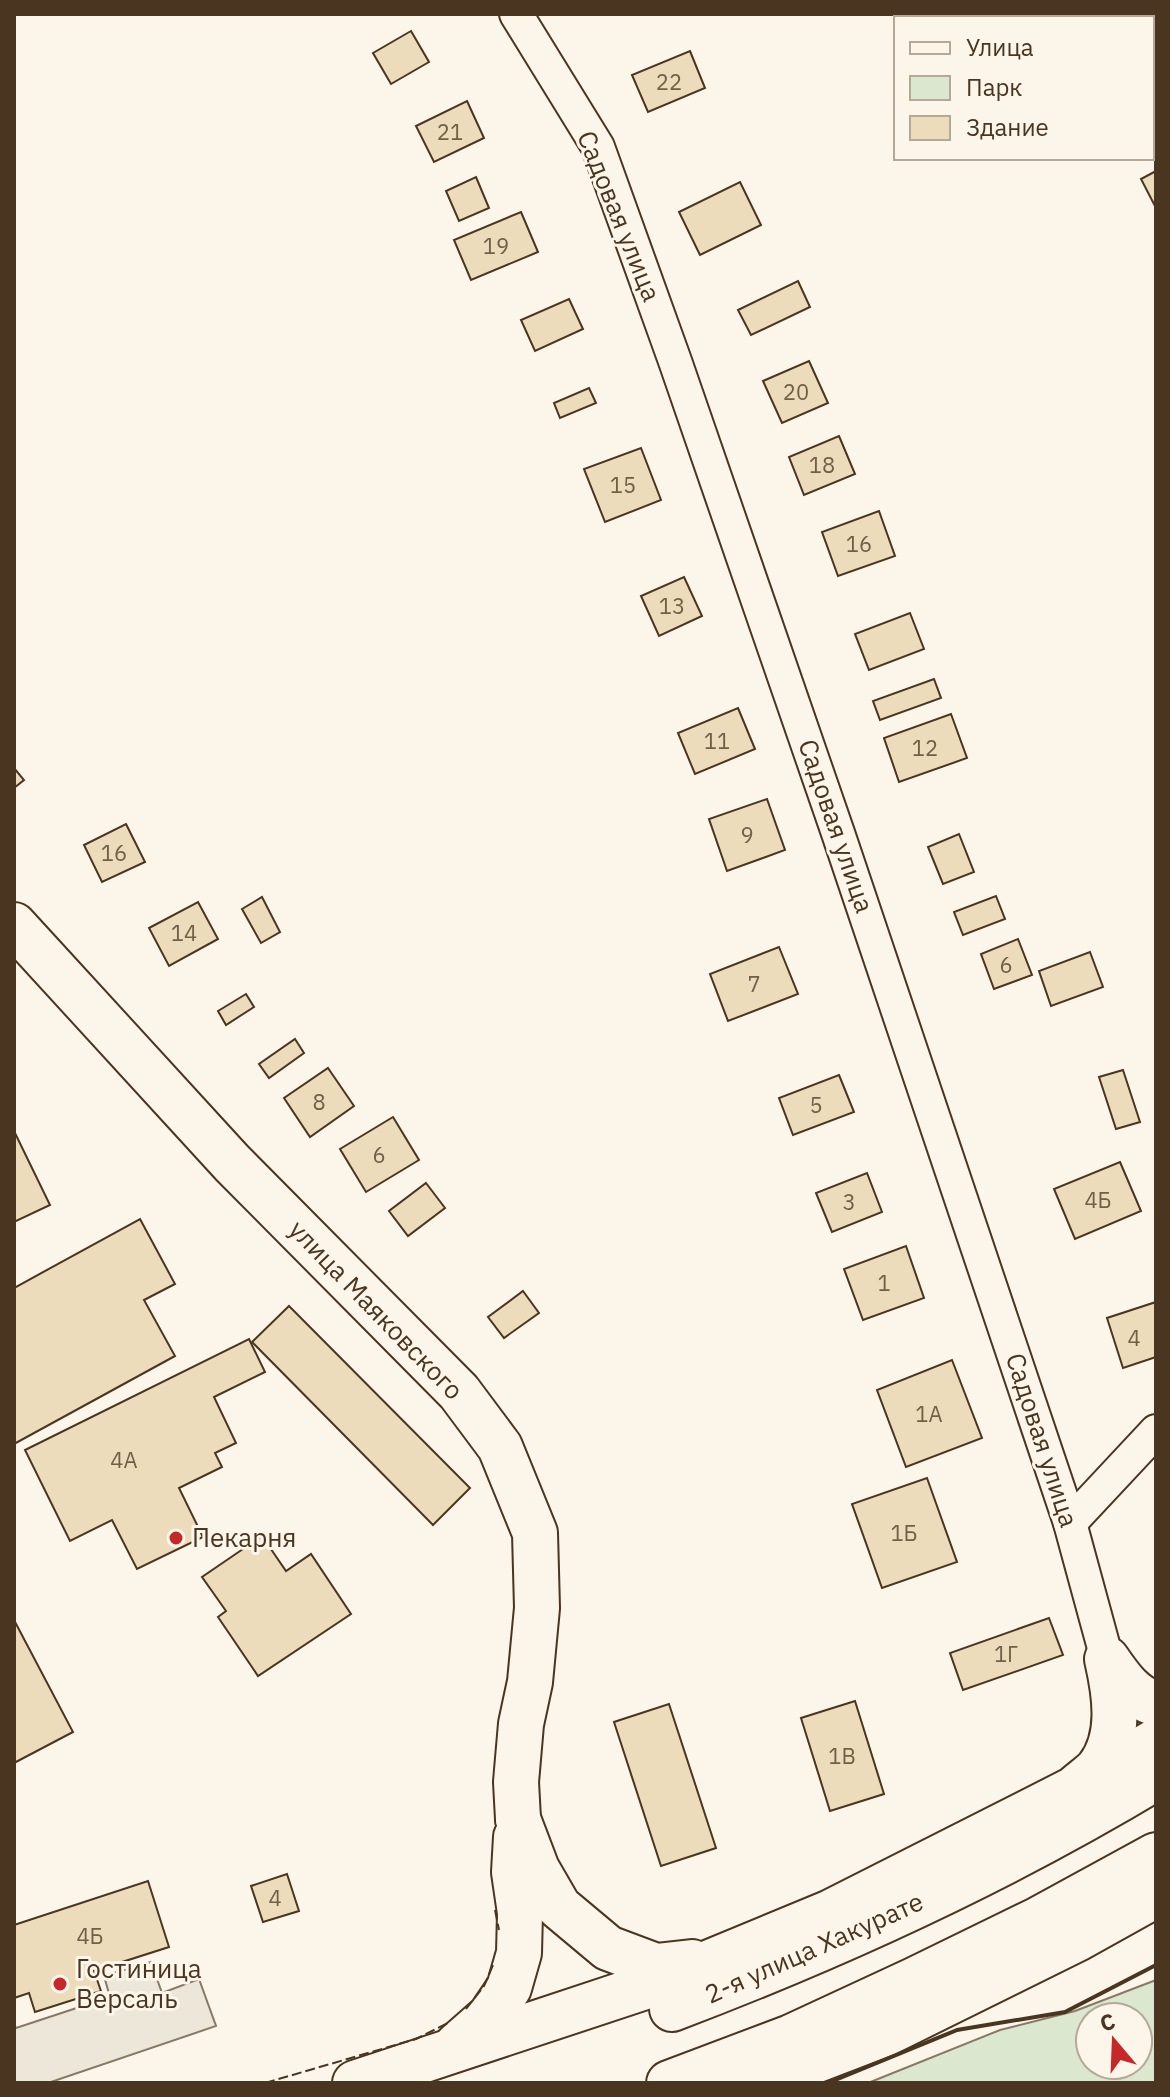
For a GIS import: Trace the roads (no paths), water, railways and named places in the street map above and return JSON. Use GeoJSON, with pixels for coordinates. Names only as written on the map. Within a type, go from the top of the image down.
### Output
{"type":"FeatureCollection","features":[{"type":"Feature","properties":{"kind":"main road","name":"улица Маяковского"},"geometry":{"type":"LineString","coordinates":[[14,925],[232,1163],[459,1392],[500,1447],[535,1533],[537,1608],[530,1682],[521,1724],[514,1872],[520,1913],[519,1953],[509,1988],[451,2069]]}},
{"type":"Feature","properties":{"kind":"main road"},"geometry":{"type":"LineString","coordinates":[[1107,1659],[1120,1678],[1142,1700],[1156,1704]]}},
{"type":"Feature","properties":{"kind":"main road"},"geometry":{"type":"LineString","coordinates":[[1074,1789],[1097,1768],[1109,1746],[1115,1715],[1107,1659]]}},
{"type":"Feature","properties":{"kind":"main road"},"geometry":{"type":"LineString","coordinates":[[517,1800],[537,1869],[559,1907],[608,1948],[656,1966],[753,1956],[831,1912],[1074,1789],[1156,1741]]}},
{"type":"Feature","properties":{"kind":"main road","name":"2-я улица Хакурате"},"geometry":{"type":"LineString","coordinates":[[355,2083],[451,2069],[644,2020],[753,1956],[987,1870],[1105,1809],[1156,1778]]}},
{"type":"Feature","properties":{"kind":"main road"},"geometry":{"type":"LineString","coordinates":[[757,2083],[796,2052],[1156,1855]]}},
{"type":"Feature","properties":{"kind":"main road"},"geometry":{"type":"LineString","coordinates":[[669,2083],[885,2034],[1077,1939],[1156,1895]]}},
{"type":"Feature","properties":{"kind":"street","name":"Садовая улица"},"geometry":{"type":"LineString","coordinates":[[516,14],[598,147],[833,818],[1070,1523],[1107,1659]]}},
{"type":"Feature","properties":{"kind":"street"},"geometry":{"type":"LineString","coordinates":[[1070,1523],[1156,1431]]}},
{"type":"Feature","properties":{"kind":"place","name":"Пекарня"},"geometry":{"type":"Point","coordinates":[176,1538]}},
{"type":"Feature","properties":{"kind":"place","name":"Гостиница Версаль"},"geometry":{"type":"Point","coordinates":[60,1984]}}]}
